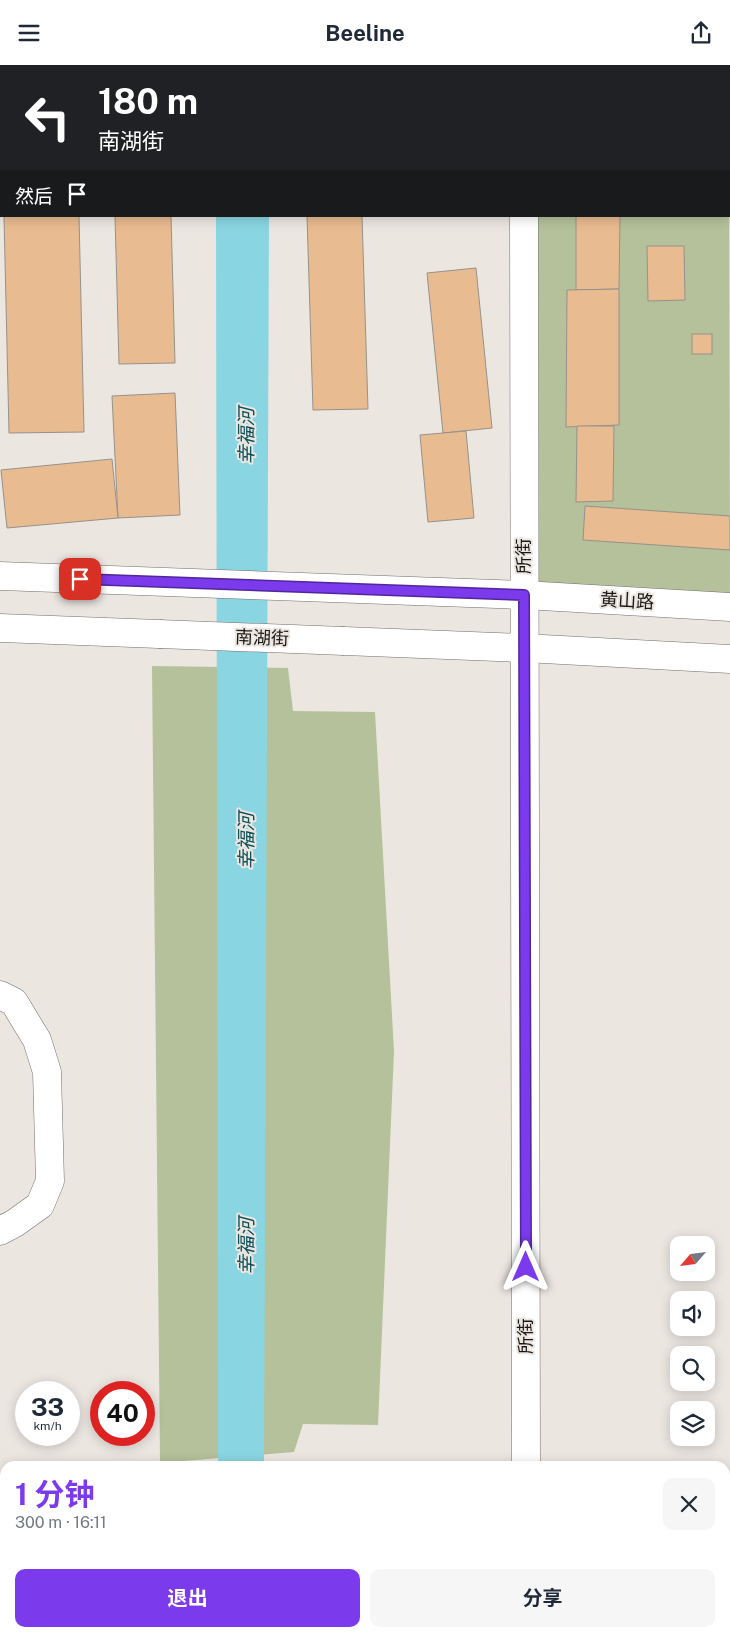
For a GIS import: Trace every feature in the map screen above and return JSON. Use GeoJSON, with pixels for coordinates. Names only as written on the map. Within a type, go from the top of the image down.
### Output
{"type":"FeatureCollection","features":[{"type":"Feature","properties":{"kind":"main road","name":"所街"},"geometry":{"type":"LineString","coordinates":[[524,217],[526,1461]]}},
{"type":"Feature","properties":{"kind":"main road"},"geometry":{"type":"LineString","coordinates":[[0,576],[524,595]]}},
{"type":"Feature","properties":{"kind":"main road","name":"黄山路"},"geometry":{"type":"LineString","coordinates":[[524,595],[730,607]]}},
{"type":"Feature","properties":{"kind":"main road","name":"南湖街"},"geometry":{"type":"LineString","coordinates":[[0,628],[524,647]]}},
{"type":"Feature","properties":{"kind":"main road"},"geometry":{"type":"LineString","coordinates":[[524,647],[730,659]]}},
{"type":"Feature","properties":{"kind":"main road"},"geometry":{"type":"LineString","coordinates":[[0,995],[14,1002],[37,1040],[47,1072],[50,1181],[40,1205],[0,1231]]}},
{"type":"Feature","properties":{"kind":"green space"},"geometry":{"type":"Polygon","coordinates":[[[520,217],[729,217],[730,607],[524,595],[520,217]]]}},
{"type":"Feature","properties":{"kind":"green space"},"geometry":{"type":"Polygon","coordinates":[[[152,666],[288,668],[293,711],[375,712],[394,1051],[378,1425],[303,1424],[294,1452],[184,1461],[160,1461],[152,666]]]}},
{"type":"Feature","properties":{"kind":"water","name":"幸福河"},"geometry":{"type":"Polygon","coordinates":[[[216,217],[269,217],[264,1461],[218,1461],[216,217]]]}},
{"type":"Feature","properties":{"kind":"building"},"geometry":{"type":"Polygon","coordinates":[[[4,217],[79,217],[84,432],[9,433],[4,217]]]}},
{"type":"Feature","properties":{"kind":"building"},"geometry":{"type":"Polygon","coordinates":[[[115,217],[171,217],[175,363],[119,364],[115,217]]]}},
{"type":"Feature","properties":{"kind":"building"},"geometry":{"type":"Polygon","coordinates":[[[307,217],[362,217],[368,409],[313,410],[307,217]]]}},
{"type":"Feature","properties":{"kind":"building"},"geometry":{"type":"Polygon","coordinates":[[[576,217],[620,217],[619,289],[576,290],[576,217]]]}},
{"type":"Feature","properties":{"kind":"building"},"geometry":{"type":"Polygon","coordinates":[[[647,246],[684,246],[685,300],[648,301],[647,246]]]}},
{"type":"Feature","properties":{"kind":"building"},"geometry":{"type":"Polygon","coordinates":[[[476,268],[492,428],[443,433],[427,273],[476,268]]]}},
{"type":"Feature","properties":{"kind":"building"},"geometry":{"type":"Polygon","coordinates":[[[619,289],[619,425],[566,427],[567,290],[619,289]]]}},
{"type":"Feature","properties":{"kind":"building"},"geometry":{"type":"Polygon","coordinates":[[[692,334],[712,334],[712,354],[692,354],[692,334]]]}},
{"type":"Feature","properties":{"kind":"building"},"geometry":{"type":"Polygon","coordinates":[[[175,393],[180,515],[118,518],[112,396],[175,393]]]}},
{"type":"Feature","properties":{"kind":"building"},"geometry":{"type":"Polygon","coordinates":[[[577,426],[614,426],[613,501],[576,502],[577,426]]]}},
{"type":"Feature","properties":{"kind":"building"},"geometry":{"type":"Polygon","coordinates":[[[466,431],[474,518],[428,522],[420,435],[466,431]]]}},
{"type":"Feature","properties":{"kind":"building"},"geometry":{"type":"Polygon","coordinates":[[[112,459],[118,518],[7,528],[1,470],[112,459]]]}},
{"type":"Feature","properties":{"kind":"building"},"geometry":{"type":"Polygon","coordinates":[[[585,506],[730,516],[730,550],[583,540],[585,506]]]}},
{"type":"Feature","properties":{"kind":"route"},"geometry":{"type":"LineString","coordinates":[[80,579],[524,595],[526,1267]]}}]}
